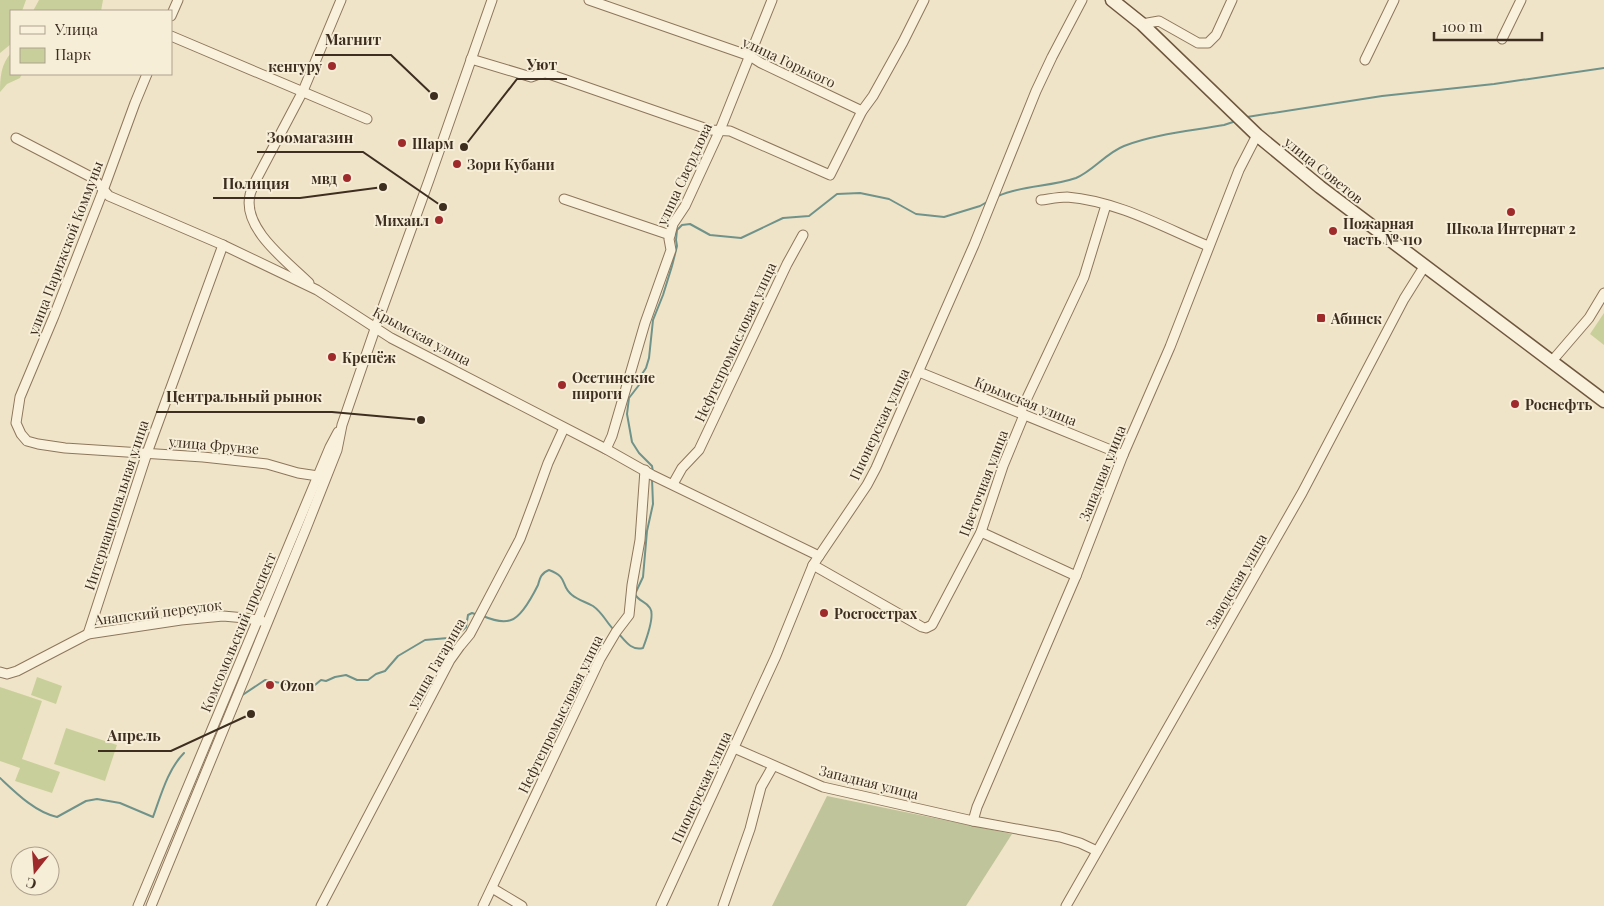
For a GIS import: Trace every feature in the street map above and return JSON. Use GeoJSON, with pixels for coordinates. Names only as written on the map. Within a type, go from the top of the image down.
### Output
{"type":"FeatureCollection","features":[{"type":"Feature","properties":{"kind":"main road","name":"улица Советов"},"geometry":{"type":"LineString","coordinates":[[1112,0],[1142,24],[1257,135],[1320,187],[1604,401]]}},
{"type":"Feature","properties":{"kind":"street"},"geometry":{"type":"LineString","coordinates":[[172,14],[178,0]]}},
{"type":"Feature","properties":{"kind":"street"},"geometry":{"type":"LineString","coordinates":[[317,290],[263,238],[252,220],[250,196],[256,180],[302,91],[341,0]]}},
{"type":"Feature","properties":{"kind":"street","name":"Комсомольский проспект"},"geometry":{"type":"LineString","coordinates":[[138,906],[262,621],[305,531],[337,450],[342,425],[375,329],[492,0]]}},
{"type":"Feature","properties":{"kind":"street","name":"улица Горького"},"geometry":{"type":"LineString","coordinates":[[590,0],[750,56],[862,111]]}},
{"type":"Feature","properties":{"kind":"street","name":"улица Свердлова"},"geometry":{"type":"LineString","coordinates":[[606,449],[612,436],[645,324],[671,250],[670,235],[672,224],[685,206],[720,130],[772,0]]}},
{"type":"Feature","properties":{"kind":"street"},"geometry":{"type":"LineString","coordinates":[[471,59],[532,77],[546,73],[710,130],[730,131],[830,175],[862,111],[873,96],[924,0]]}},
{"type":"Feature","properties":{"kind":"street","name":"Пионерская улица"},"geometry":{"type":"LineString","coordinates":[[661,906],[776,656],[814,566],[866,485],[919,372],[974,246],[1036,91],[1082,0]]}},
{"type":"Feature","properties":{"kind":"street"},"geometry":{"type":"LineString","coordinates":[[1142,24],[1159,21],[1198,43],[1208,43],[1216,35],[1232,0]]}},
{"type":"Feature","properties":{"kind":"street"},"geometry":{"type":"LineString","coordinates":[[1365,60],[1394,0]]}},
{"type":"Feature","properties":{"kind":"street"},"geometry":{"type":"LineString","coordinates":[[1502,39],[1521,0]]}},
{"type":"Feature","properties":{"kind":"street"},"geometry":{"type":"LineString","coordinates":[[172,36],[367,119]]}},
{"type":"Feature","properties":{"kind":"street","name":"улица Парижской Коммуны"},"geometry":{"type":"LineString","coordinates":[[21,434],[16,423],[20,398],[104,190],[147,75]]}},
{"type":"Feature","properties":{"kind":"street","name":"Западная улица"},"geometry":{"type":"LineString","coordinates":[[973,821],[1076,576],[1122,455],[1170,347],[1239,170],[1257,135]]}},
{"type":"Feature","properties":{"kind":"street","name":"Крымская улица"},"geometry":{"type":"LineString","coordinates":[[16,138],[93,178],[109,196],[223,245],[317,290],[375,329],[606,449],[652,475],[819,556]]}},
{"type":"Feature","properties":{"kind":"street"},"geometry":{"type":"LineString","coordinates":[[1041,200],[1066,197],[1106,205],[1125,211],[1208,246]]}},
{"type":"Feature","properties":{"kind":"street"},"geometry":{"type":"LineString","coordinates":[[564,199],[670,235]]}},
{"type":"Feature","properties":{"kind":"street","name":"Цветочная улица"},"geometry":{"type":"LineString","coordinates":[[814,566],[917,624],[926,628],[932,625],[981,532],[1022,414],[1084,277],[1106,205]]}},
{"type":"Feature","properties":{"kind":"street","name":"Нефтепромысловая улица"},"geometry":{"type":"LineString","coordinates":[[673,484],[682,468],[699,450],[783,273],[803,236]]}},
{"type":"Feature","properties":{"kind":"street","name":"Интернациональная улица"},"geometry":{"type":"LineString","coordinates":[[88,634],[147,453],[223,245]]}},
{"type":"Feature","properties":{"kind":"street","name":"Заводская улица"},"geometry":{"type":"LineString","coordinates":[[1066,906],[1302,493],[1404,299],[1424,267]]}},
{"type":"Feature","properties":{"kind":"street"},"geometry":{"type":"LineString","coordinates":[[1552,361],[1589,318],[1604,293]]}},
{"type":"Feature","properties":{"kind":"street","name":"Крымская улица"},"geometry":{"type":"LineString","coordinates":[[919,372],[1122,455]]}},
{"type":"Feature","properties":{"kind":"street","name":"Комсомольский проспект"},"geometry":{"type":"LineString","coordinates":[[151,906],[318,476],[342,425]]}},
{"type":"Feature","properties":{"kind":"street","name":"улица Гагарина"},"geometry":{"type":"LineString","coordinates":[[320,906],[450,660],[470,634],[520,539],[548,462],[564,428]]}},
{"type":"Feature","properties":{"kind":"street","name":"улица Фрунзе"},"geometry":{"type":"LineString","coordinates":[[21,434],[27,441],[65,448],[203,457],[267,464],[298,473],[318,476]]}},
{"type":"Feature","properties":{"kind":"street","name":"Нефтепромысловая улица"},"geometry":{"type":"LineString","coordinates":[[483,906],[600,659],[629,615],[640,540],[645,470]]}},
{"type":"Feature","properties":{"kind":"street"},"geometry":{"type":"LineString","coordinates":[[981,532],[1076,576]]}},
{"type":"Feature","properties":{"kind":"street","name":"Анапский переулок"},"geometry":{"type":"LineString","coordinates":[[0,672],[7,674],[18,670],[88,634],[181,620],[224,616],[262,621]]}},
{"type":"Feature","properties":{"kind":"street","name":"Западная улица"},"geometry":{"type":"LineString","coordinates":[[734,748],[823,787],[973,821],[1060,837],[1097,851]]}},
{"type":"Feature","properties":{"kind":"street"},"geometry":{"type":"LineString","coordinates":[[723,906],[750,829],[761,787],[773,766]]}},
{"type":"Feature","properties":{"kind":"street"},"geometry":{"type":"LineString","coordinates":[[492,888],[522,906]]}},
{"type":"Feature","properties":{"kind":"green space"},"geometry":{"type":"Polygon","coordinates":[[[0,0],[26,0],[22,10],[10,10],[10,45],[0,53],[0,0]]]}},
{"type":"Feature","properties":{"kind":"green space"},"geometry":{"type":"Polygon","coordinates":[[[39,0],[103,0],[101,10],[34,10],[39,0]]]}},
{"type":"Feature","properties":{"kind":"green space"},"geometry":{"type":"Polygon","coordinates":[[[10,54],[10,75],[22,75],[20,78],[7,84],[0,92],[0,81],[5,62],[10,54]]]}},
{"type":"Feature","properties":{"kind":"green space"},"geometry":{"type":"Polygon","coordinates":[[[1604,313],[1604,345],[1590,334],[1604,313]]]}},
{"type":"Feature","properties":{"kind":"green space"},"geometry":{"type":"Polygon","coordinates":[[[37,677],[62,686],[56,704],[31,695],[37,677]]]}},
{"type":"Feature","properties":{"kind":"green space"},"geometry":{"type":"Polygon","coordinates":[[[0,687],[42,701],[22,759],[60,772],[52,793],[15,781],[20,768],[0,761],[0,687]]]}},
{"type":"Feature","properties":{"kind":"green space"},"geometry":{"type":"Polygon","coordinates":[[[66,728],[117,745],[105,781],[54,764],[66,728]]]}},
{"type":"Feature","properties":{"kind":"green space"},"geometry":{"type":"Polygon","coordinates":[[[827,796],[1012,834],[966,906],[772,906],[827,796]]]}},
{"type":"Feature","properties":{"kind":"waterway"},"geometry":{"type":"LineString","coordinates":[[1247,117],[1382,96],[1494,84],[1604,68]]}},
{"type":"Feature","properties":{"kind":"waterway"},"geometry":{"type":"LineString","coordinates":[[998,196],[1007,192],[1076,178],[1117,149],[1136,142],[1236,121]]}},
{"type":"Feature","properties":{"kind":"waterway"},"geometry":{"type":"LineString","coordinates":[[653,472],[652,466],[639,453],[632,442],[627,414],[629,398],[639,385],[640,377],[646,368],[649,358],[653,320],[672,266],[677,246],[677,230],[682,225],[690,224],[710,235],[741,238],[783,218],[809,216],[837,194],[860,193],[889,199],[916,214],[944,217],[987,202]]}},
{"type":"Feature","properties":{"kind":"waterway"},"geometry":{"type":"LineString","coordinates":[[619,634],[632,647],[639,649],[643,648],[649,628],[650,608],[638,599],[635,594],[643,577],[647,531],[653,504],[652,479]]}},
{"type":"Feature","properties":{"kind":"waterway"},"geometry":{"type":"LineString","coordinates":[[483,616],[500,621],[508,621],[515,618],[530,600],[541,576],[549,570],[562,579],[568,592],[593,606],[614,630]]}},
{"type":"Feature","properties":{"kind":"waterway"},"geometry":{"type":"LineString","coordinates":[[241,696],[265,680],[298,688],[315,685],[321,680],[326,681],[346,675],[357,680],[368,680],[376,674],[385,671],[398,656],[425,640],[448,638],[452,634],[462,631],[466,627],[468,615],[472,613],[478,615]]}},
{"type":"Feature","properties":{"kind":"waterway"},"geometry":{"type":"LineString","coordinates":[[229,726],[239,703]]}},
{"type":"Feature","properties":{"kind":"waterway"},"geometry":{"type":"LineString","coordinates":[[0,778],[19,796],[49,815],[57,817],[86,801],[97,799],[120,803],[153,817],[169,774],[184,753]]}},
{"type":"Feature","properties":{"kind":"place","name":"кенгуру"},"geometry":{"type":"Point","coordinates":[332,66]}},
{"type":"Feature","properties":{"kind":"place","name":"Магнит"},"geometry":{"type":"Point","coordinates":[434,96]}},
{"type":"Feature","properties":{"kind":"place","name":"Шарм"},"geometry":{"type":"Point","coordinates":[402,143]}},
{"type":"Feature","properties":{"kind":"place","name":"Уют"},"geometry":{"type":"Point","coordinates":[464,147]}},
{"type":"Feature","properties":{"kind":"place","name":"Зори Кубани"},"geometry":{"type":"Point","coordinates":[457,164]}},
{"type":"Feature","properties":{"kind":"place","name":"мвд"},"geometry":{"type":"Point","coordinates":[347,178]}},
{"type":"Feature","properties":{"kind":"place","name":"Полиция"},"geometry":{"type":"Point","coordinates":[383,187]}},
{"type":"Feature","properties":{"kind":"place","name":"Зоомагазин"},"geometry":{"type":"Point","coordinates":[443,207]}},
{"type":"Feature","properties":{"kind":"place","name":"Школа Интернат 2"},"geometry":{"type":"Point","coordinates":[1511,212]}},
{"type":"Feature","properties":{"kind":"place","name":"Михаил"},"geometry":{"type":"Point","coordinates":[439,220]}},
{"type":"Feature","properties":{"kind":"place","name":"Пожарная часть № 110"},"geometry":{"type":"Point","coordinates":[1333,231]}},
{"type":"Feature","properties":{"kind":"place","name":"Абинск"},"geometry":{"type":"Point","coordinates":[1321,318]}},
{"type":"Feature","properties":{"kind":"place","name":"Крепёж"},"geometry":{"type":"Point","coordinates":[332,357]}},
{"type":"Feature","properties":{"kind":"place","name":"Осетинские пироги"},"geometry":{"type":"Point","coordinates":[562,385]}},
{"type":"Feature","properties":{"kind":"place","name":"Роснефть"},"geometry":{"type":"Point","coordinates":[1515,404]}},
{"type":"Feature","properties":{"kind":"place","name":"Центральный рынок"},"geometry":{"type":"Point","coordinates":[421,420]}},
{"type":"Feature","properties":{"kind":"place","name":"Росгосстрах"},"geometry":{"type":"Point","coordinates":[824,613]}},
{"type":"Feature","properties":{"kind":"place","name":"Ozon"},"geometry":{"type":"Point","coordinates":[270,685]}},
{"type":"Feature","properties":{"kind":"place","name":"Апрель"},"geometry":{"type":"Point","coordinates":[251,714]}}]}
